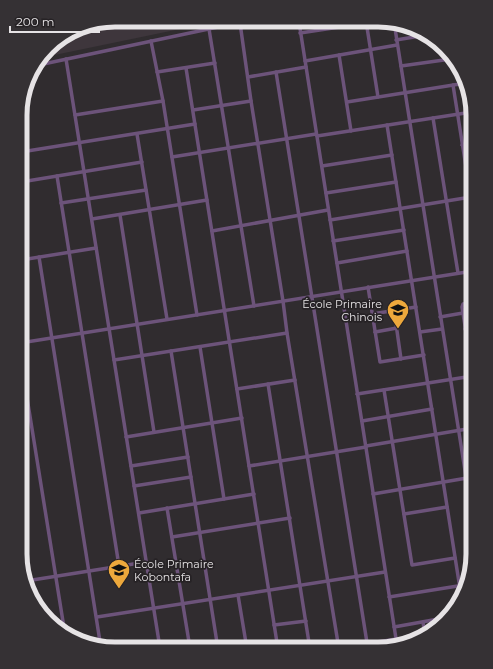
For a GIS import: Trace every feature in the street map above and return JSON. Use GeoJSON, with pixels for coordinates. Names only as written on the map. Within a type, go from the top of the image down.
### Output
{"type":"FeatureCollection","features":[{"type":"Feature","properties":{"kind":"street"},"geometry":{"type":"LineString","coordinates":[[44,64],[219,27]]}},
{"type":"Feature","properties":{"kind":"street"},"geometry":{"type":"LineString","coordinates":[[239,27],[248,77],[287,333],[337,642]]}},
{"type":"Feature","properties":{"kind":"street"},"geometry":{"type":"LineString","coordinates":[[299,27],[396,639],[379,642]]}},
{"type":"Feature","properties":{"kind":"street"},"geometry":{"type":"LineString","coordinates":[[300,33],[335,27]]}},
{"type":"Feature","properties":{"kind":"street"},"geometry":{"type":"LineString","coordinates":[[367,27],[378,97]]}},
{"type":"Feature","properties":{"kind":"street"},"geometry":{"type":"LineString","coordinates":[[209,29],[254,306]]}},
{"type":"Feature","properties":{"kind":"street"},"geometry":{"type":"LineString","coordinates":[[373,494],[466,478],[395,29]]}},
{"type":"Feature","properties":{"kind":"street"},"geometry":{"type":"LineString","coordinates":[[396,40],[417,36]]}},
{"type":"Feature","properties":{"kind":"street"},"geometry":{"type":"LineString","coordinates":[[151,41],[168,129],[197,314]]}},
{"type":"Feature","properties":{"kind":"street"},"geometry":{"type":"LineString","coordinates":[[305,60],[397,45]]}},
{"type":"Feature","properties":{"kind":"street"},"geometry":{"type":"LineString","coordinates":[[339,55],[351,131]]}},
{"type":"Feature","properties":{"kind":"street"},"geometry":{"type":"LineString","coordinates":[[66,59],[159,642]]}},
{"type":"Feature","properties":{"kind":"street"},"geometry":{"type":"LineString","coordinates":[[401,66],[446,60]]}},
{"type":"Feature","properties":{"kind":"street"},"geometry":{"type":"LineString","coordinates":[[157,72],[215,63]]}},
{"type":"Feature","properties":{"kind":"street"},"geometry":{"type":"LineString","coordinates":[[248,77],[306,67]]}},
{"type":"Feature","properties":{"kind":"street"},"geometry":{"type":"LineString","coordinates":[[186,68],[277,642]]}},
{"type":"Feature","properties":{"kind":"street"},"geometry":{"type":"LineString","coordinates":[[276,72],[367,642]]}},
{"type":"Feature","properties":{"kind":"street"},"geometry":{"type":"LineString","coordinates":[[347,102],[460,84]]}},
{"type":"Feature","properties":{"kind":"street"},"geometry":{"type":"LineString","coordinates":[[453,85],[466,169]]}},
{"type":"Feature","properties":{"kind":"street"},"geometry":{"type":"LineString","coordinates":[[75,115],[163,101]]}},
{"type":"Feature","properties":{"kind":"street"},"geometry":{"type":"LineString","coordinates":[[192,110],[251,101]]}},
{"type":"Feature","properties":{"kind":"street"},"geometry":{"type":"LineString","coordinates":[[172,158],[287,139],[351,131],[466,113]]}},
{"type":"Feature","properties":{"kind":"street"},"geometry":{"type":"LineString","coordinates":[[433,118],[458,273]]}},
{"type":"Feature","properties":{"kind":"street"},"geometry":{"type":"LineString","coordinates":[[27,151],[195,124]]}},
{"type":"Feature","properties":{"kind":"street"},"geometry":{"type":"LineString","coordinates":[[387,125],[447,507],[461,582]]}},
{"type":"Feature","properties":{"kind":"street"},"geometry":{"type":"LineString","coordinates":[[137,134],[167,319]]}},
{"type":"Feature","properties":{"kind":"street"},"geometry":{"type":"LineString","coordinates":[[462,144],[466,144]]}},
{"type":"Feature","properties":{"kind":"street"},"geometry":{"type":"LineString","coordinates":[[322,166],[392,155]]}},
{"type":"Feature","properties":{"kind":"street"},"geometry":{"type":"LineString","coordinates":[[27,181],[142,162]]}},
{"type":"Feature","properties":{"kind":"street"},"geometry":{"type":"LineString","coordinates":[[57,176],[119,566]]}},
{"type":"Feature","properties":{"kind":"street"},"geometry":{"type":"LineString","coordinates":[[326,193],[396,182]]}},
{"type":"Feature","properties":{"kind":"street"},"geometry":{"type":"LineString","coordinates":[[61,203],[146,190]]}},
{"type":"Feature","properties":{"kind":"street"},"geometry":{"type":"LineString","coordinates":[[330,220],[466,198]]}},
{"type":"Feature","properties":{"kind":"street"},"geometry":{"type":"LineString","coordinates":[[92,219],[207,200]]}},
{"type":"Feature","properties":{"kind":"street"},"geometry":{"type":"LineString","coordinates":[[212,231],[328,210]]}},
{"type":"Feature","properties":{"kind":"street"},"geometry":{"type":"LineString","coordinates":[[120,215],[154,432]]}},
{"type":"Feature","properties":{"kind":"street"},"geometry":{"type":"LineString","coordinates":[[333,241],[404,230]]}},
{"type":"Feature","properties":{"kind":"street"},"geometry":{"type":"LineString","coordinates":[[27,259],[96,248]]}},
{"type":"Feature","properties":{"kind":"street"},"geometry":{"type":"LineString","coordinates":[[337,263],[407,251]]}},
{"type":"Feature","properties":{"kind":"street"},"geometry":{"type":"LineString","coordinates":[[39,257],[100,640]]}},
{"type":"Feature","properties":{"kind":"street"},"geometry":{"type":"LineString","coordinates":[[27,342],[466,272]]}},
{"type":"Feature","properties":{"kind":"street"},"geometry":{"type":"LineString","coordinates":[[368,287],[380,362],[424,355]]}},
{"type":"Feature","properties":{"kind":"street"},"geometry":{"type":"LineString","coordinates":[[466,303],[463,304],[462,307],[466,333]]}},
{"type":"Feature","properties":{"kind":"street"},"geometry":{"type":"LineString","coordinates":[[372,314],[416,307]]}},
{"type":"Feature","properties":{"kind":"street"},"geometry":{"type":"LineString","coordinates":[[394,310],[401,359]]}},
{"type":"Feature","properties":{"kind":"street"},"geometry":{"type":"LineString","coordinates":[[440,317],[462,313]]}},
{"type":"Feature","properties":{"kind":"street"},"geometry":{"type":"LineString","coordinates":[[375,332],[397,328]]}},
{"type":"Feature","properties":{"kind":"street"},"geometry":{"type":"LineString","coordinates":[[420,332],[442,329]]}},
{"type":"Feature","properties":{"kind":"street"},"geometry":{"type":"LineString","coordinates":[[114,360],[287,333]]}},
{"type":"Feature","properties":{"kind":"street"},"geometry":{"type":"LineString","coordinates":[[200,347],[224,499]]}},
{"type":"Feature","properties":{"kind":"street"},"geometry":{"type":"LineString","coordinates":[[171,351],[217,642]]}},
{"type":"Feature","properties":{"kind":"street"},"geometry":{"type":"LineString","coordinates":[[357,394],[466,377]]}},
{"type":"Feature","properties":{"kind":"street"},"geometry":{"type":"LineString","coordinates":[[237,389],[295,380]]}},
{"type":"Feature","properties":{"kind":"street"},"geometry":{"type":"LineString","coordinates":[[268,384],[309,642]]}},
{"type":"Feature","properties":{"kind":"street"},"geometry":{"type":"LineString","coordinates":[[384,390],[412,565],[456,558]]}},
{"type":"Feature","properties":{"kind":"street"},"geometry":{"type":"LineString","coordinates":[[27,397],[64,625]]}},
{"type":"Feature","properties":{"kind":"street"},"geometry":{"type":"LineString","coordinates":[[362,422],[432,409]]}},
{"type":"Feature","properties":{"kind":"street"},"geometry":{"type":"LineString","coordinates":[[126,437],[242,418]]}},
{"type":"Feature","properties":{"kind":"street"},"geometry":{"type":"LineString","coordinates":[[249,466],[466,429]]}},
{"type":"Feature","properties":{"kind":"street"},"geometry":{"type":"LineString","coordinates":[[462,456],[466,455]]}},
{"type":"Feature","properties":{"kind":"street"},"geometry":{"type":"LineString","coordinates":[[131,466],[188,457]]}},
{"type":"Feature","properties":{"kind":"street"},"geometry":{"type":"LineString","coordinates":[[134,486],[191,477]]}},
{"type":"Feature","properties":{"kind":"street"},"geometry":{"type":"LineString","coordinates":[[138,513],[254,494]]}},
{"type":"Feature","properties":{"kind":"street"},"geometry":{"type":"LineString","coordinates":[[404,514],[447,507]]}},
{"type":"Feature","properties":{"kind":"street"},"geometry":{"type":"LineString","coordinates":[[167,508],[189,642]]}},
{"type":"Feature","properties":{"kind":"street"},"geometry":{"type":"LineString","coordinates":[[172,537],[290,518]]}},
{"type":"Feature","properties":{"kind":"street"},"geometry":{"type":"LineString","coordinates":[[31,580],[146,562]]}},
{"type":"Feature","properties":{"kind":"street"},"geometry":{"type":"LineString","coordinates":[[96,618],[385,572]]}},
{"type":"Feature","properties":{"kind":"street"},"geometry":{"type":"LineString","coordinates":[[389,598],[459,586]]}},
{"type":"Feature","properties":{"kind":"street"},"geometry":{"type":"LineString","coordinates":[[238,595],[246,642]]}},
{"type":"Feature","properties":{"kind":"street"},"geometry":{"type":"LineString","coordinates":[[394,628],[437,619]]}},
{"type":"Feature","properties":{"kind":"street"},"geometry":{"type":"LineString","coordinates":[[274,625],[306,621]]}},
{"type":"Feature","properties":{"kind":"street"},"geometry":{"type":"LineString","coordinates":[[423,622],[424,629]]}},
{"type":"Feature","properties":{"kind":"shaded area"},"geometry":{"type":"Polygon","coordinates":[[[115,27],[190,27],[50,56],[66,42],[76,36],[92,30],[115,27]]]}},
{"type":"Feature","properties":{"kind":"place","name":"École Primaire Chinois"},"geometry":{"type":"Point","coordinates":[398,330]}},
{"type":"Feature","properties":{"kind":"place","name":"École Primaire Kobontafa"},"geometry":{"type":"Point","coordinates":[119,590]}}]}
